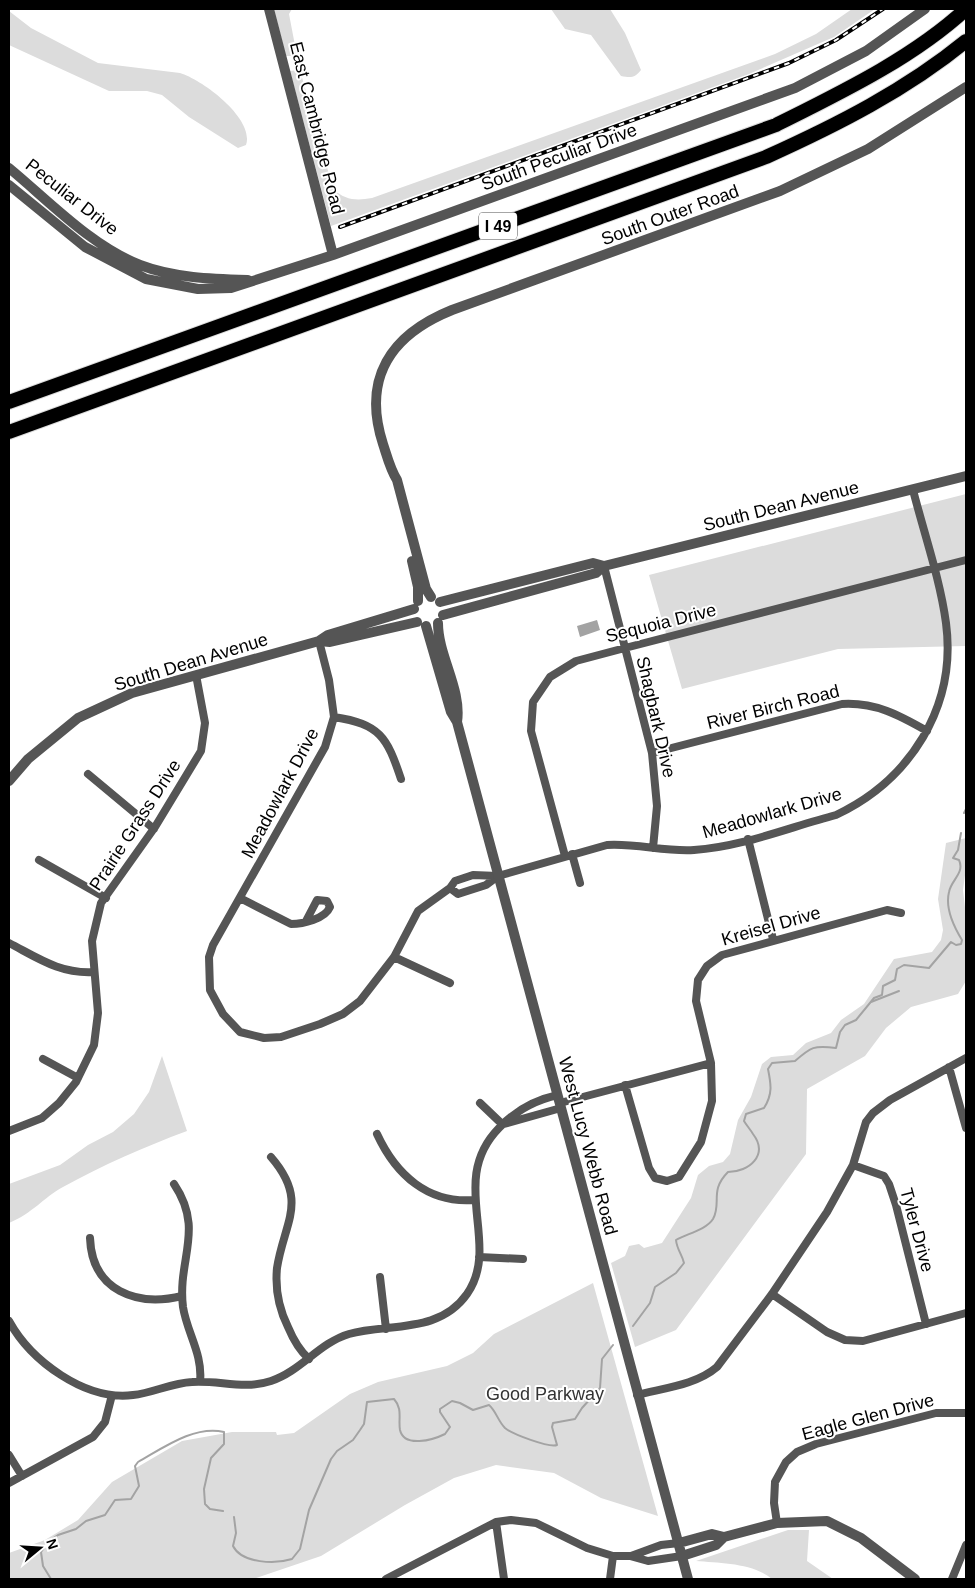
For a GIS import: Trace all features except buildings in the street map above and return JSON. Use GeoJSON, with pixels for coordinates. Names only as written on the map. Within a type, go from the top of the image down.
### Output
{"type":"FeatureCollection","features":[{"type":"Feature","properties":{"kind":"highway","name":"I 49"},"geometry":{"type":"LineString","coordinates":[[9,402],[776,125],[870,74],[932,36],[966,9]]}},
{"type":"Feature","properties":{"kind":"highway","name":"I 49"},"geometry":{"type":"LineString","coordinates":[[9,432],[766,158],[841,123],[874,104],[943,60],[966,41]]}},
{"type":"Feature","properties":{"kind":"street","name":"East Cambridge Road"},"geometry":{"type":"LineString","coordinates":[[269,9],[333,255]]}},
{"type":"Feature","properties":{"kind":"street","name":"South Peculiar Drive"},"geometry":{"type":"LineString","coordinates":[[333,255],[795,88],[866,51],[925,9]]}},
{"type":"Feature","properties":{"kind":"street","name":"South Outer Road"},"geometry":{"type":"LineString","coordinates":[[392,472],[376,423],[376,388],[385,364],[407,335],[437,316],[780,192],[868,149],[966,87]]}},
{"type":"Feature","properties":{"kind":"street","name":"Peculiar Drive"},"geometry":{"type":"LineString","coordinates":[[9,168],[95,240],[139,264],[176,275],[259,280]]}},
{"type":"Feature","properties":{"kind":"street","name":"Peculiar Drive"},"geometry":{"type":"LineString","coordinates":[[9,185],[85,247],[146,279],[198,289],[231,288],[333,255]]}},
{"type":"Feature","properties":{"kind":"street"},"geometry":{"type":"LineString","coordinates":[[392,472],[397,480],[426,589],[436,600]]}},
{"type":"Feature","properties":{"kind":"street"},"geometry":{"type":"LineString","coordinates":[[392,472],[392,480],[418,586],[416,605]]}},
{"type":"Feature","properties":{"kind":"street","name":"South Dean Avenue"},"geometry":{"type":"LineString","coordinates":[[319,641],[330,642],[422,624],[596,573],[604,566],[966,476]]}},
{"type":"Feature","properties":{"kind":"street","name":"Meadowlark Drive"},"geometry":{"type":"LineString","coordinates":[[319,641],[329,678],[334,717],[325,747],[213,945],[208,974],[210,990],[227,1019],[240,1032],[264,1038],[281,1037],[343,1014],[360,1001],[394,957],[418,911],[450,888],[455,881],[473,875],[498,876],[607,845],[623,844],[677,851],[696,850],[748,839],[836,815],[854,806],[887,783],[903,768],[927,730],[941,696],[948,652],[946,623],[913,490]]}},
{"type":"Feature","properties":{"kind":"street","name":"Sequoia Drive"},"geometry":{"type":"LineString","coordinates":[[580,883],[569,855],[531,730],[533,702],[550,677],[576,661],[966,560]]}},
{"type":"Feature","properties":{"kind":"street","name":"South Dean Avenue"},"geometry":{"type":"LineString","coordinates":[[9,781],[28,759],[78,718],[132,693],[319,641],[328,635],[416,605],[593,563],[604,566]]}},
{"type":"Feature","properties":{"kind":"street","name":"Shagbark Drive"},"geometry":{"type":"LineString","coordinates":[[604,566],[652,753],[657,806],[653,848]]}},
{"type":"Feature","properties":{"kind":"street","name":"West Lucy Webb Road"},"geometry":{"type":"LineString","coordinates":[[436,600],[441,619],[441,647],[458,710],[457,722]]}},
{"type":"Feature","properties":{"kind":"street","name":"West Lucy Webb Road"},"geometry":{"type":"LineString","coordinates":[[416,605],[451,712],[457,722],[688,1579]]}},
{"type":"Feature","properties":{"kind":"street","name":"Prairie Grass Drive"},"geometry":{"type":"LineString","coordinates":[[9,1132],[42,1118],[59,1103],[78,1078],[94,1046],[98,1013],[92,941],[101,903],[154,829],[201,751],[205,723],[196,675]]}},
{"type":"Feature","properties":{"kind":"street","name":"River Birch Road"},"geometry":{"type":"LineString","coordinates":[[652,753],[842,704],[861,703],[878,706],[927,730]]}},
{"type":"Feature","properties":{"kind":"street"},"geometry":{"type":"LineString","coordinates":[[334,717],[356,720],[379,733],[391,749],[401,779]]}},
{"type":"Feature","properties":{"kind":"street"},"geometry":{"type":"LineString","coordinates":[[88,774],[154,829]]}},
{"type":"Feature","properties":{"kind":"street"},"geometry":{"type":"LineString","coordinates":[[748,839],[773,939]]}},
{"type":"Feature","properties":{"kind":"street"},"geometry":{"type":"LineString","coordinates":[[39,860],[106,898]]}},
{"type":"Feature","properties":{"kind":"street"},"geometry":{"type":"LineString","coordinates":[[450,888],[458,894],[486,885],[498,876]]}},
{"type":"Feature","properties":{"kind":"street"},"geometry":{"type":"LineString","coordinates":[[240,898],[291,924],[306,921]]}},
{"type":"Feature","properties":{"kind":"street","name":"Kreisel Drive"},"geometry":{"type":"LineString","coordinates":[[625,1084],[650,1168],[655,1178],[667,1181],[679,1177],[701,1142],[712,1101],[711,1063],[696,1001],[698,980],[706,966],[722,954],[773,939],[887,910],[901,913]]}},
{"type":"Feature","properties":{"kind":"street"},"geometry":{"type":"LineString","coordinates":[[9,943],[62,970],[79,973],[94,972]]}},
{"type":"Feature","properties":{"kind":"street"},"geometry":{"type":"LineString","coordinates":[[394,957],[450,983]]}},
{"type":"Feature","properties":{"kind":"street"},"geometry":{"type":"LineString","coordinates":[[638,1395],[707,1375],[726,1357],[828,1212],[853,1165],[866,1122],[873,1113],[890,1100],[966,1058]]}},
{"type":"Feature","properties":{"kind":"street"},"geometry":{"type":"LineString","coordinates":[[42,1059],[78,1078]]}},
{"type":"Feature","properties":{"kind":"street"},"geometry":{"type":"LineString","coordinates":[[9,1321],[22,1341],[47,1366],[84,1387],[112,1396],[134,1395],[179,1383],[200,1382],[234,1386],[260,1384],[283,1377],[337,1339],[361,1332],[413,1326],[451,1310],[463,1298],[472,1284],[479,1257],[475,1178],[479,1157],[491,1136],[502,1124],[524,1108],[559,1102],[711,1063]]}},
{"type":"Feature","properties":{"kind":"street"},"geometry":{"type":"LineString","coordinates":[[949,1067],[966,1128]]}},
{"type":"Feature","properties":{"kind":"street"},"geometry":{"type":"LineString","coordinates":[[502,1124],[559,1102]]}},
{"type":"Feature","properties":{"kind":"street"},"geometry":{"type":"LineString","coordinates":[[480,1104],[502,1124]]}},
{"type":"Feature","properties":{"kind":"street"},"geometry":{"type":"LineString","coordinates":[[377,1134],[390,1160],[419,1187],[442,1198],[475,1200]]}},
{"type":"Feature","properties":{"kind":"street"},"geometry":{"type":"LineString","coordinates":[[271,1157],[283,1173],[292,1203],[290,1225],[277,1270],[278,1296],[284,1320],[295,1342],[309,1359]]}},
{"type":"Feature","properties":{"kind":"street","name":"Tyler Drive"},"geometry":{"type":"LineString","coordinates":[[853,1165],[884,1176],[889,1184],[926,1324]]}},
{"type":"Feature","properties":{"kind":"street"},"geometry":{"type":"LineString","coordinates":[[174,1184],[184,1202],[190,1226],[182,1296],[187,1323],[199,1356],[200,1382]]}},
{"type":"Feature","properties":{"kind":"street"},"geometry":{"type":"LineString","coordinates":[[90,1238],[96,1268],[111,1286],[127,1295],[143,1300],[165,1300],[182,1296]]}},
{"type":"Feature","properties":{"kind":"street"},"geometry":{"type":"LineString","coordinates":[[479,1257],[523,1259]]}},
{"type":"Feature","properties":{"kind":"street"},"geometry":{"type":"LineString","coordinates":[[380,1277],[386,1329]]}},
{"type":"Feature","properties":{"kind":"street"},"geometry":{"type":"LineString","coordinates":[[772,1294],[827,1332],[845,1340],[872,1339],[966,1313]]}},
{"type":"Feature","properties":{"kind":"street"},"geometry":{"type":"LineString","coordinates":[[9,1483],[93,1437],[105,1422],[112,1396]]}},
{"type":"Feature","properties":{"kind":"street","name":"Eagle Glen Drive"},"geometry":{"type":"LineString","coordinates":[[777,1523],[774,1503],[775,1482],[786,1462],[797,1452],[816,1444],[936,1413],[966,1414]]}},
{"type":"Feature","properties":{"kind":"street"},"geometry":{"type":"LineString","coordinates":[[9,1455],[22,1476]]}},
{"type":"Feature","properties":{"kind":"street"},"geometry":{"type":"LineString","coordinates":[[386,1579],[496,1522],[511,1520],[536,1523],[587,1548],[613,1556],[630,1556],[648,1561],[682,1556],[716,1545],[724,1536]]}},
{"type":"Feature","properties":{"kind":"street"},"geometry":{"type":"LineString","coordinates":[[630,1556],[661,1545],[679,1543],[712,1534],[724,1536],[777,1523],[827,1521],[861,1538],[906,1575],[915,1579]]}},
{"type":"Feature","properties":{"kind":"street"},"geometry":{"type":"LineString","coordinates":[[496,1522],[504,1579]]}},
{"type":"Feature","properties":{"kind":"street"},"geometry":{"type":"LineString","coordinates":[[952,1579],[966,1545]]}},
{"type":"Feature","properties":{"kind":"street"},"geometry":{"type":"LineString","coordinates":[[610,1579],[613,1556]]}},
{"type":"Feature","properties":{"kind":"green space"},"geometry":{"type":"Polygon","coordinates":[[[274,9],[292,9],[289,14],[297,56],[286,56],[274,9]]]}},
{"type":"Feature","properties":{"kind":"green space"},"geometry":{"type":"Polygon","coordinates":[[[551,9],[610,9],[625,33],[641,70],[632,77],[621,76],[591,35],[565,29],[551,9]]]}},
{"type":"Feature","properties":{"kind":"green space"},"geometry":{"type":"Polygon","coordinates":[[[852,9],[875,9],[834,37],[749,74],[331,226],[290,71],[300,70],[333,189],[346,197],[366,199],[775,54],[816,34],[852,9]]]}},
{"type":"Feature","properties":{"kind":"green space"},"geometry":{"type":"Polygon","coordinates":[[[9,11],[31,28],[98,63],[180,73],[190,77],[213,92],[235,113],[243,124],[247,135],[246,145],[238,148],[189,117],[162,95],[147,91],[109,91],[9,45],[9,11]]]}},
{"type":"Feature","properties":{"kind":"green space"},"geometry":{"type":"Polygon","coordinates":[[[966,494],[966,646],[838,649],[682,689],[649,575],[966,494]]]}},
{"type":"Feature","properties":{"kind":"green space"},"geometry":{"type":"Polygon","coordinates":[[[966,838],[966,868],[963,890],[966,916],[966,981],[958,994],[911,1007],[886,1028],[865,1056],[807,1089],[806,1154],[676,1330],[635,1347],[611,1263],[625,1256],[629,1246],[639,1244],[644,1248],[662,1243],[691,1198],[698,1175],[709,1166],[723,1162],[730,1154],[738,1120],[751,1097],[762,1064],[771,1057],[793,1055],[806,1043],[831,1033],[841,1020],[864,1004],[894,959],[932,952],[941,940],[943,930],[938,899],[946,843],[966,838]]]}},
{"type":"Feature","properties":{"kind":"green space"},"geometry":{"type":"Polygon","coordinates":[[[162,1056],[187,1131],[155,1143],[78,1179],[56,1191],[25,1215],[9,1223],[9,1184],[60,1165],[88,1145],[113,1132],[134,1114],[149,1092],[162,1056]]]}},
{"type":"Feature","properties":{"kind":"green space","name":"Good Parkway"},"geometry":{"type":"Polygon","coordinates":[[[593,1283],[658,1516],[601,1498],[554,1473],[496,1465],[454,1478],[321,1556],[253,1579],[9,1579],[9,1553],[45,1540],[78,1520],[112,1482],[182,1441],[232,1432],[276,1432],[277,1435],[294,1433],[350,1394],[378,1382],[447,1366],[473,1353],[494,1334],[593,1283]]]}},
{"type":"Feature","properties":{"kind":"green space"},"geometry":{"type":"Polygon","coordinates":[[[788,1530],[809,1530],[807,1561],[833,1579],[772,1579],[746,1567],[726,1563],[696,1561],[788,1530]]]}},
{"type":"Feature","properties":{"kind":"shaded area"},"geometry":{"type":"Polygon","coordinates":[[[597,620],[600,630],[580,637],[577,626],[597,620]]]}},
{"type":"Feature","properties":{"kind":"waterway"},"geometry":{"type":"LineString","coordinates":[[964,813],[966,809]]}},
{"type":"Feature","properties":{"kind":"waterway"},"geometry":{"type":"LineString","coordinates":[[633,1326],[650,1303],[655,1287],[676,1273],[684,1263],[676,1240],[710,1223],[715,1213],[717,1191],[722,1179],[728,1172],[749,1166],[758,1155],[757,1142],[744,1121],[746,1114],[764,1108],[767,1103],[770,1089],[768,1069],[772,1063],[795,1061],[813,1048],[836,1048],[840,1032],[845,1025],[856,1020],[874,998],[882,995],[883,986],[895,980],[897,969],[904,965],[929,968],[951,942],[956,945],[961,944],[962,940],[951,917],[948,904],[950,888],[960,869],[959,860],[953,858],[958,850],[961,833]]}},
{"type":"Feature","properties":{"kind":"waterway"},"geometry":{"type":"LineString","coordinates":[[871,1002],[899,991]]}},
{"type":"Feature","properties":{"kind":"waterway"},"geometry":{"type":"LineString","coordinates":[[234,1517],[236,1533],[233,1546],[237,1552],[260,1561],[277,1562],[292,1559],[300,1549],[309,1510],[331,1459],[337,1451],[353,1440],[364,1424],[367,1402],[394,1399],[399,1410],[400,1430],[403,1436],[413,1441],[427,1440],[445,1434],[450,1427],[440,1409],[452,1401],[473,1410],[489,1405],[509,1431],[539,1443],[557,1445],[552,1427],[553,1423],[575,1419],[600,1388],[602,1359],[613,1345]]}},
{"type":"Feature","properties":{"kind":"waterway"},"geometry":{"type":"LineString","coordinates":[[51,1579],[43,1566],[41,1552],[49,1541],[58,1535],[76,1529],[86,1521],[105,1515],[115,1500],[131,1499],[139,1486],[135,1466],[138,1462],[179,1439],[201,1432],[224,1432],[224,1444],[211,1458],[204,1489],[205,1504],[210,1509],[223,1511]]}},
{"type":"Feature","properties":{"kind":"railway"},"geometry":{"type":"LineString","coordinates":[[340,227],[789,63],[836,40],[883,9]]}}]}
